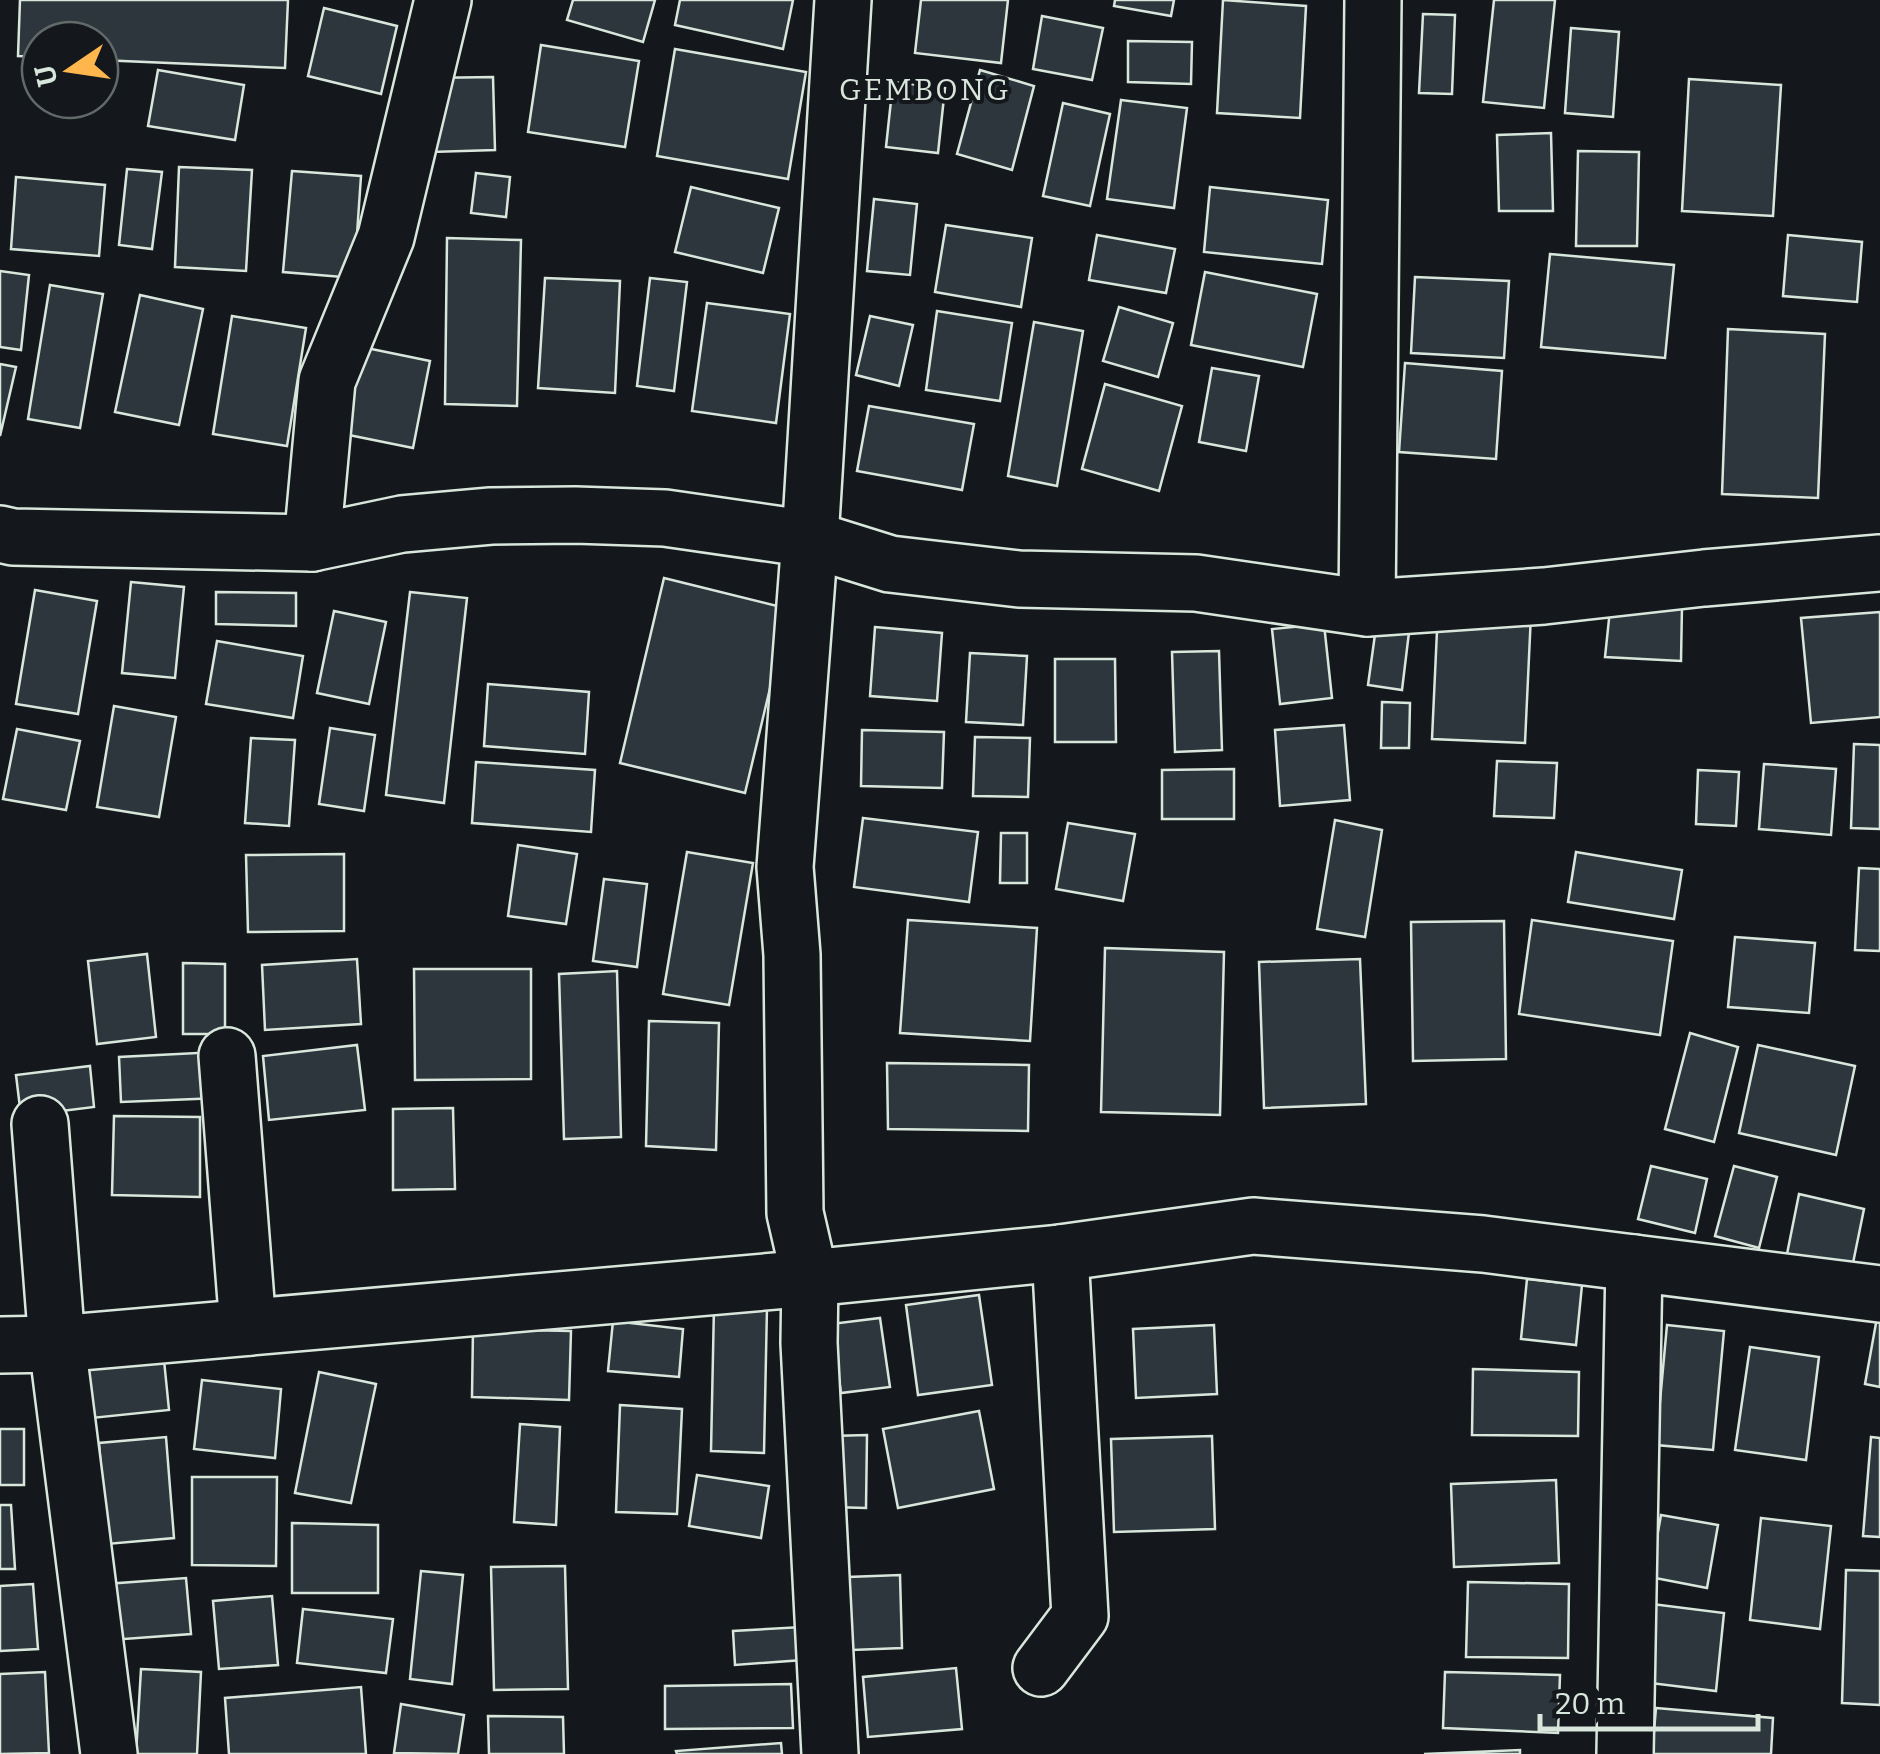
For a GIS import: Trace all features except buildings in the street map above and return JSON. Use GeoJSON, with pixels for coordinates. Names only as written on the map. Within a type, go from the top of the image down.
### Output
{"type":"FeatureCollection","features":[{"type":"Feature","properties":{"kind":"street"},"geometry":{"type":"LineString","coordinates":[[312,542],[326,381],[386,237],[443,0]]}},
{"type":"Feature","properties":{"kind":"street"},"geometry":{"type":"LineString","coordinates":[[830,1754],[809,1343],[810,1278],[796,1213],[792,955],[785,867],[810,539],[843,0]]}},
{"type":"Feature","properties":{"kind":"street"},"geometry":{"type":"LineString","coordinates":[[1367,608],[1373,0]]}},
{"type":"Feature","properties":{"kind":"street"},"geometry":{"type":"LineString","coordinates":[[0,534],[312,542],[402,524],[490,516],[665,518],[810,539],[890,564],[1019,579],[1196,583],[1367,608],[1544,596],[1880,563]]}},
{"type":"Feature","properties":{"kind":"street"},"geometry":{"type":"LineString","coordinates":[[227,1056],[248,1327]]}},
{"type":"Feature","properties":{"kind":"street"},"geometry":{"type":"LineString","coordinates":[[40,1124],[57,1344],[109,1754]]}},
{"type":"Feature","properties":{"kind":"street"},"geometry":{"type":"LineString","coordinates":[[0,1346],[810,1278],[1060,1253],[1252,1226],[1482,1244],[1880,1294]]}},
{"type":"Feature","properties":{"kind":"street"},"geometry":{"type":"LineString","coordinates":[[1041,1668],[1080,1616],[1060,1253]]}},
{"type":"Feature","properties":{"kind":"street"},"geometry":{"type":"LineString","coordinates":[[1625,1754],[1634,1263]]}},
{"type":"Feature","properties":{"kind":"district","name":"GEMBONG"},"geometry":{"type":"Point","coordinates":[925,90]}}]}
